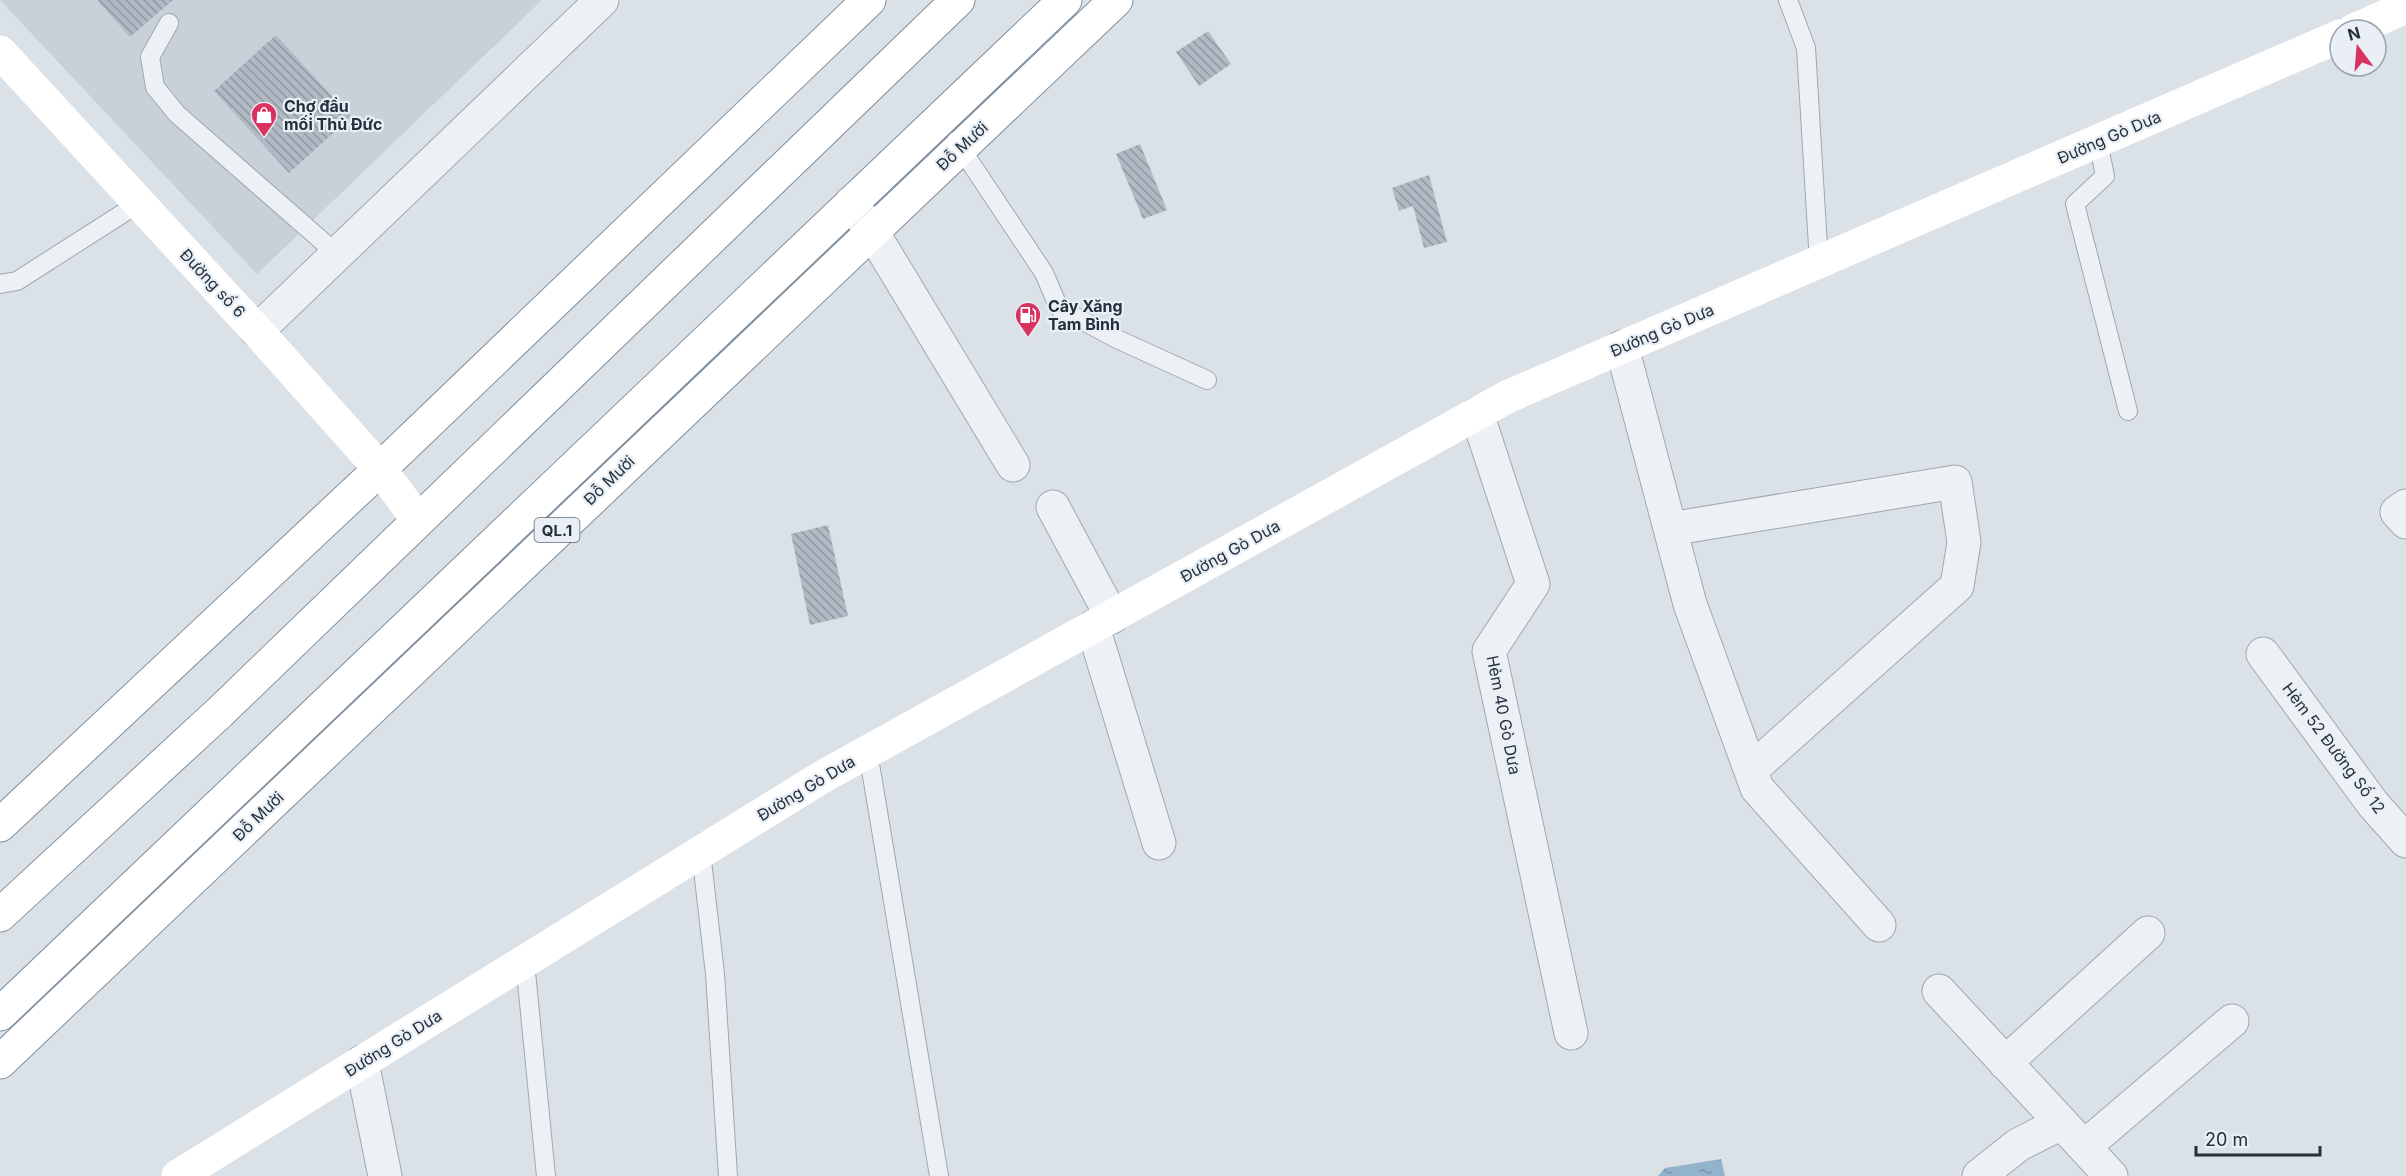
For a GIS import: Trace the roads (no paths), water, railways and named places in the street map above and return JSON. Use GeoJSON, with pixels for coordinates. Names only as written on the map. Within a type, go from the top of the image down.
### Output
{"type":"FeatureCollection","features":[{"type":"Feature","properties":{"kind":"main road"},"geometry":{"type":"LineString","coordinates":[[0,825],[380,469],[869,0]]}},
{"type":"Feature","properties":{"kind":"main road"},"geometry":{"type":"LineString","coordinates":[[0,915],[220,712],[958,0]]}},
{"type":"Feature","properties":{"kind":"main road","name":"Đỗ Mười"},"geometry":{"type":"LineString","coordinates":[[0,1014],[1065,0]]}},
{"type":"Feature","properties":{"kind":"main road","name":"Đỗ Mười"},"geometry":{"type":"LineString","coordinates":[[0,1062],[871,230],[1116,0]]}},
{"type":"Feature","properties":{"kind":"main road"},"geometry":{"type":"LineString","coordinates":[[2381,18],[2406,7]]}},
{"type":"Feature","properties":{"kind":"main road","name":"Đường Gò Dưa"},"geometry":{"type":"LineString","coordinates":[[178,1176],[701,852],[868,752],[1507,397],[2328,41]]}},
{"type":"Feature","properties":{"kind":"main road","name":"Đường số 6"},"geometry":{"type":"LineString","coordinates":[[1,53],[257,331],[380,469],[418,520]]}},
{"type":"Feature","properties":{"kind":"street"},"geometry":{"type":"LineString","coordinates":[[257,331],[602,0]]}},
{"type":"Feature","properties":{"kind":"street"},"geometry":{"type":"LineString","coordinates":[[852,203],[871,230],[1013,465]]}},
{"type":"Feature","properties":{"kind":"street"},"geometry":{"type":"LineString","coordinates":[[1622,347],[1690,604],[1757,788],[1878,926]]}},
{"type":"Feature","properties":{"kind":"street","name":"Hẻm 40 Gò Dưa"},"geometry":{"type":"LineString","coordinates":[[1477,414],[1533,584],[1489,651],[1570,1033]]}},
{"type":"Feature","properties":{"kind":"street"},"geometry":{"type":"LineString","coordinates":[[1670,529],[1955,482],[1964,542],[1957,586],[1751,770]]}},
{"type":"Feature","properties":{"kind":"street"},"geometry":{"type":"LineString","coordinates":[[1053,507],[1103,622],[1159,843]]}},
{"type":"Feature","properties":{"kind":"street","name":"Hẻm 52 Đường Số 12"},"geometry":{"type":"LineString","coordinates":[[2264,654],[2373,804],[2406,841]]}},
{"type":"Feature","properties":{"kind":"street"},"geometry":{"type":"LineString","coordinates":[[2005,1063],[2148,933]]}},
{"type":"Feature","properties":{"kind":"street"},"geometry":{"type":"LineString","coordinates":[[1940,991],[2111,1176]]}},
{"type":"Feature","properties":{"kind":"street"},"geometry":{"type":"LineString","coordinates":[[2084,1147],[2232,1022]]}},
{"type":"Feature","properties":{"kind":"street"},"geometry":{"type":"LineString","coordinates":[[362,1062],[385,1176]]}},
{"type":"Feature","properties":{"kind":"street"},"geometry":{"type":"LineString","coordinates":[[1979,1176],[2018,1145],[2061,1123]]}},
{"type":"Feature","properties":{"kind":"lane"},"geometry":{"type":"LineString","coordinates":[[1788,0],[1806,48],[1820,263]]}},
{"type":"Feature","properties":{"kind":"lane"},"geometry":{"type":"LineString","coordinates":[[170,23],[150,57],[155,87],[177,114],[337,254]]}},
{"type":"Feature","properties":{"kind":"lane"},"geometry":{"type":"LineString","coordinates":[[939,120],[962,147],[1044,273],[1059,308],[1117,339],[1207,380]]}},
{"type":"Feature","properties":{"kind":"lane"},"geometry":{"type":"LineString","coordinates":[[2098,142],[2105,176],[2075,204],[2128,411]]}},
{"type":"Feature","properties":{"kind":"lane"},"geometry":{"type":"LineString","coordinates":[[0,284],[17,280],[139,203]]}},
{"type":"Feature","properties":{"kind":"lane"},"geometry":{"type":"LineString","coordinates":[[868,752],[939,1176]]}},
{"type":"Feature","properties":{"kind":"lane"},"geometry":{"type":"LineString","coordinates":[[701,852],[715,974],[728,1176]]}},
{"type":"Feature","properties":{"kind":"lane"},"geometry":{"type":"LineString","coordinates":[[525,962],[546,1176]]}},
{"type":"Feature","properties":{"kind":"water"},"geometry":{"type":"Polygon","coordinates":[[[1721,1159],[1725,1176],[1658,1176],[1665,1168],[1721,1159]]]}},
{"type":"Feature","properties":{"kind":"place","name":"Chợ đầu mối Thủ Đức"},"geometry":{"type":"Point","coordinates":[264,138]}},
{"type":"Feature","properties":{"kind":"place","name":"Cây Xăng Tam Bình"},"geometry":{"type":"Point","coordinates":[1028,338]}}]}
